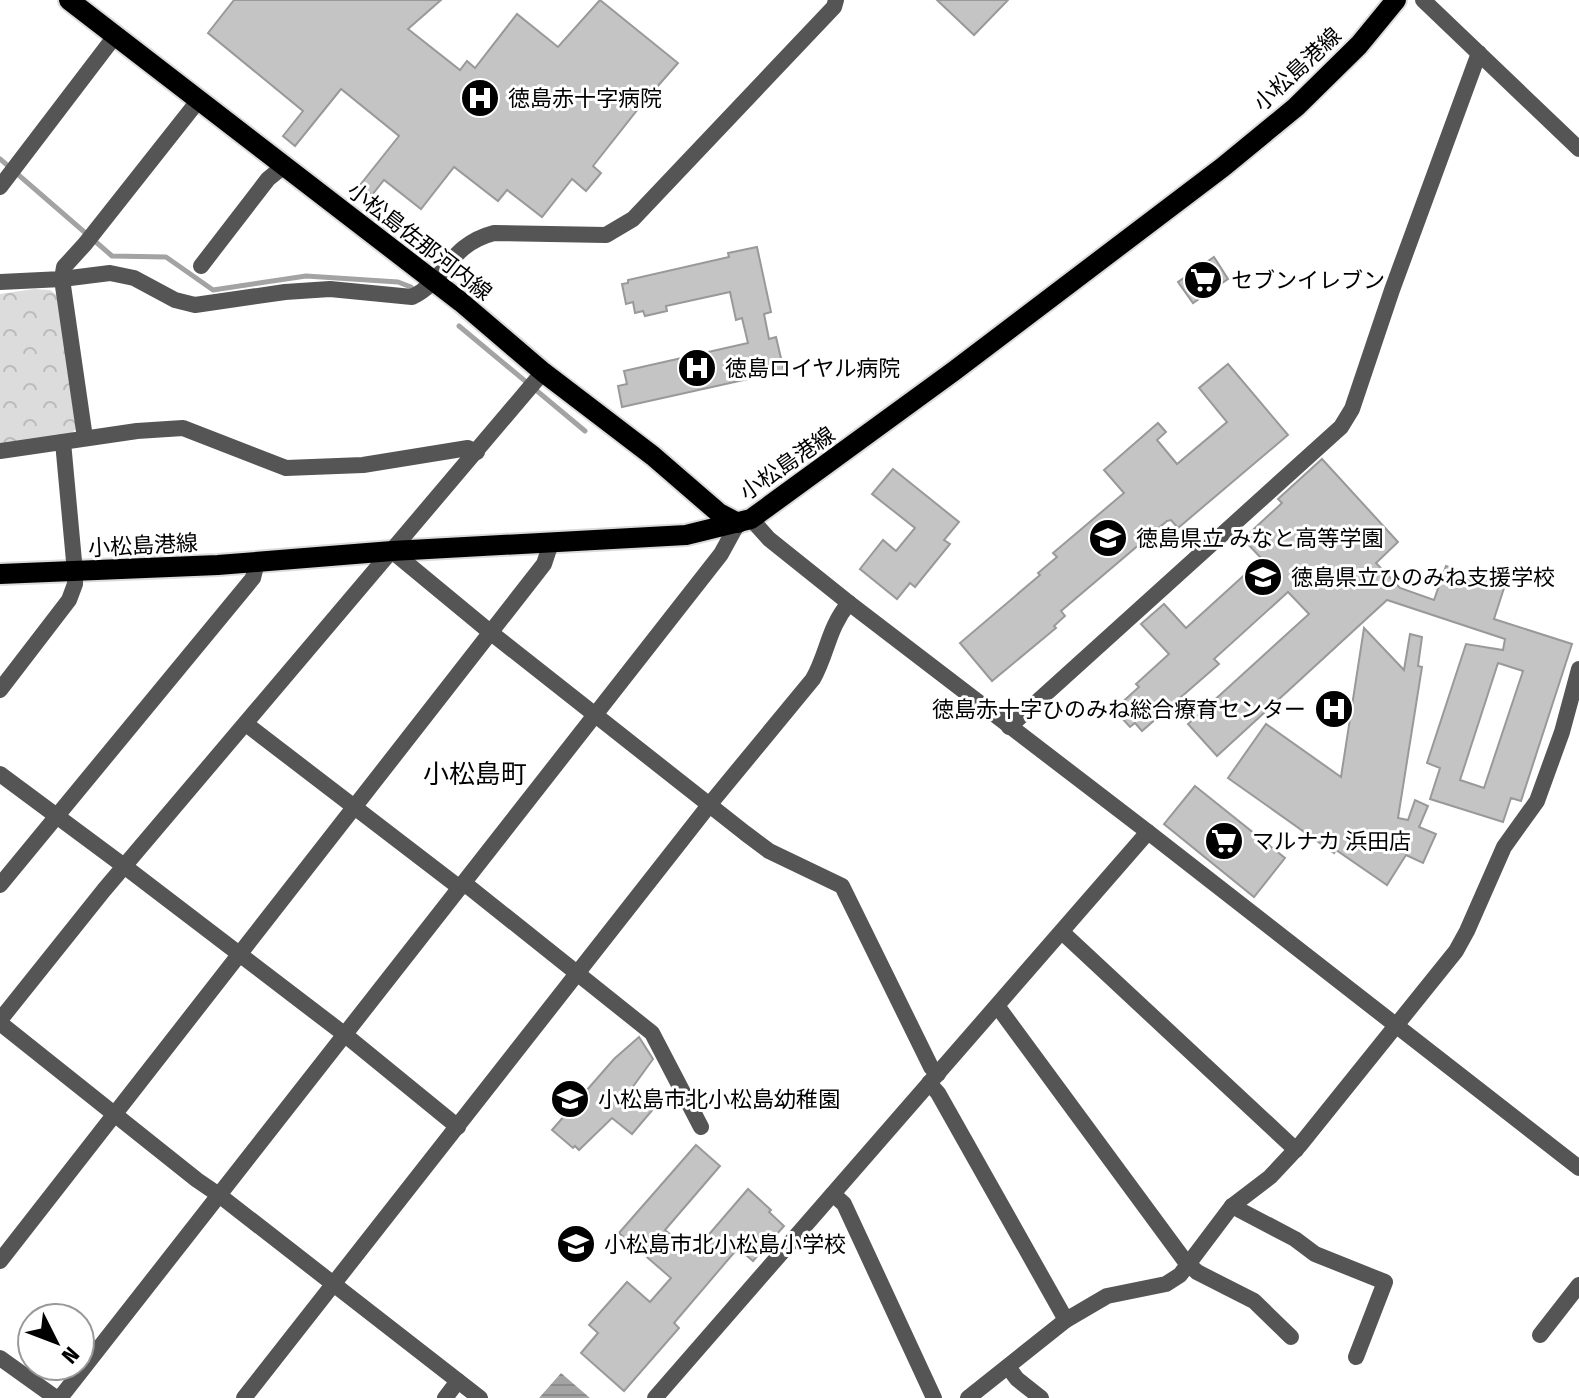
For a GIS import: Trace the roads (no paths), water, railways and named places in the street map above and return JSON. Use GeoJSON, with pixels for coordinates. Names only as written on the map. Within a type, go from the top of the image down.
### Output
{"type":"FeatureCollection","features":[{"type":"Feature","properties":{"kind":"main road","name":"小松島佐那河内線"},"geometry":{"type":"LineString","coordinates":[[69,0],[504,337],[535,381],[653,456],[719,513],[745,521]]}},
{"type":"Feature","properties":{"kind":"main road","name":"小松島港線"},"geometry":{"type":"LineString","coordinates":[[0,574],[257,562],[392,551],[686,535],[745,521],[930,389],[1223,167],[1296,107],[1359,45],[1396,0]]}},
{"type":"Feature","properties":{"kind":"street"},"geometry":{"type":"LineString","coordinates":[[0,282],[110,273],[134,278],[155,291],[195,305],[330,289],[412,297],[432,281],[455,254],[477,238],[494,233],[606,235],[633,219],[834,7],[836,0]]}},
{"type":"Feature","properties":{"kind":"street"},"geometry":{"type":"LineString","coordinates":[[1423,0],[1579,149]]}},
{"type":"Feature","properties":{"kind":"street"},"geometry":{"type":"LineString","coordinates":[[9,176],[115,36]]}},
{"type":"Feature","properties":{"kind":"street"},"geometry":{"type":"LineString","coordinates":[[1009,727],[1341,427],[1352,409],[1479,53]]}},
{"type":"Feature","properties":{"kind":"street"},"geometry":{"type":"LineString","coordinates":[[85,438],[62,279],[64,267],[198,101]]}},
{"type":"Feature","properties":{"kind":"street"},"geometry":{"type":"LineString","coordinates":[[201,266],[268,179],[284,166]]}},
{"type":"Feature","properties":{"kind":"street"},"geometry":{"type":"LineString","coordinates":[[480,1398],[114,1114],[0,1021],[124,866],[535,381]]}},
{"type":"Feature","properties":{"kind":"street"},"geometry":{"type":"LineString","coordinates":[[0,451],[183,428],[286,468],[363,465],[468,448],[477,452]]}},
{"type":"Feature","properties":{"kind":"street"},"geometry":{"type":"LineString","coordinates":[[0,690],[69,600],[75,584],[63,442]]}},
{"type":"Feature","properties":{"kind":"street"},"geometry":{"type":"LineString","coordinates":[[0,1358],[58,1398],[745,521],[1579,1168]]}},
{"type":"Feature","properties":{"kind":"street"},"geometry":{"type":"LineString","coordinates":[[0,1261],[544,564],[551,543]]}},
{"type":"Feature","properties":{"kind":"street"},"geometry":{"type":"LineString","coordinates":[[392,551],[769,851],[842,886],[931,1067],[938,1093],[1066,1320]]}},
{"type":"Feature","properties":{"kind":"street"},"geometry":{"type":"LineString","coordinates":[[0,885],[253,578],[257,562]]}},
{"type":"Feature","properties":{"kind":"street"},"geometry":{"type":"LineString","coordinates":[[244,1398],[710,804],[813,679],[836,618],[849,603]]}},
{"type":"Feature","properties":{"kind":"street"},"geometry":{"type":"LineString","coordinates":[[968,1398],[1066,1320],[1107,1296],[1166,1284],[1180,1275],[1232,1206],[1270,1177],[1296,1150],[1456,951],[1504,847],[1537,801],[1562,732],[1579,669]]}},
{"type":"Feature","properties":{"kind":"street"},"geometry":{"type":"LineString","coordinates":[[246,724],[578,973],[656,1038],[701,1127]]}},
{"type":"Feature","properties":{"kind":"street"},"geometry":{"type":"LineString","coordinates":[[0,774],[344,1034],[458,1127]]}},
{"type":"Feature","properties":{"kind":"street"},"geometry":{"type":"LineString","coordinates":[[655,1398],[1148,832]]}},
{"type":"Feature","properties":{"kind":"street"},"geometry":{"type":"LineString","coordinates":[[1062,932],[1296,1150]]}},
{"type":"Feature","properties":{"kind":"street"},"geometry":{"type":"LineString","coordinates":[[998,1007],[1189,1265],[1254,1301],[1291,1337]]}},
{"type":"Feature","properties":{"kind":"street"},"geometry":{"type":"LineString","coordinates":[[833,1194],[844,1204],[934,1398]]}},
{"type":"Feature","properties":{"kind":"street"},"geometry":{"type":"LineString","coordinates":[[1232,1206],[1295,1239],[1315,1254],[1385,1282],[1356,1357]]}},
{"type":"Feature","properties":{"kind":"street"},"geometry":{"type":"LineString","coordinates":[[1540,1335],[1579,1285]]}},
{"type":"Feature","properties":{"kind":"street"},"geometry":{"type":"LineString","coordinates":[[1008,1367],[1017,1379],[1041,1398]]}},
{"type":"Feature","properties":{"kind":"street"},"geometry":{"type":"LineString","coordinates":[[445,1398],[458,1381]]}},
{"type":"Feature","properties":{"kind":"waterway"},"geometry":{"type":"LineString","coordinates":[[0,159],[112,256],[166,257],[213,290],[306,276],[398,282],[411,287]]}},
{"type":"Feature","properties":{"kind":"waterway"},"geometry":{"type":"LineString","coordinates":[[459,326],[585,431]]}},
{"type":"Feature","properties":{"kind":"place","name":"徳島赤十字病院"},"geometry":{"type":"Point","coordinates":[480,98]}},
{"type":"Feature","properties":{"kind":"place","name":"セブンイレブン"},"geometry":{"type":"Point","coordinates":[1203,280]}},
{"type":"Feature","properties":{"kind":"place","name":"徳島ロイヤル病院"},"geometry":{"type":"Point","coordinates":[697,368]}},
{"type":"Feature","properties":{"kind":"place","name":"徳島県立 みなと高等学園"},"geometry":{"type":"Point","coordinates":[1108,538]}},
{"type":"Feature","properties":{"kind":"place","name":"徳島県立ひのみね支援学校"},"geometry":{"type":"Point","coordinates":[1263,577]}},
{"type":"Feature","properties":{"kind":"place","name":"徳島赤十字ひのみね総合療育センター"},"geometry":{"type":"Point","coordinates":[1334,709]}},
{"type":"Feature","properties":{"kind":"place","name":"マルナカ 浜田店"},"geometry":{"type":"Point","coordinates":[1224,841]}},
{"type":"Feature","properties":{"kind":"place","name":"小松島市北小松島幼稚園"},"geometry":{"type":"Point","coordinates":[570,1099]}},
{"type":"Feature","properties":{"kind":"place","name":"小松島市北小松島小学校"},"geometry":{"type":"Point","coordinates":[576,1244]}},
{"type":"Feature","properties":{"kind":"district","name":"小松島町"},"geometry":{"type":"Point","coordinates":[475,774]}}]}
